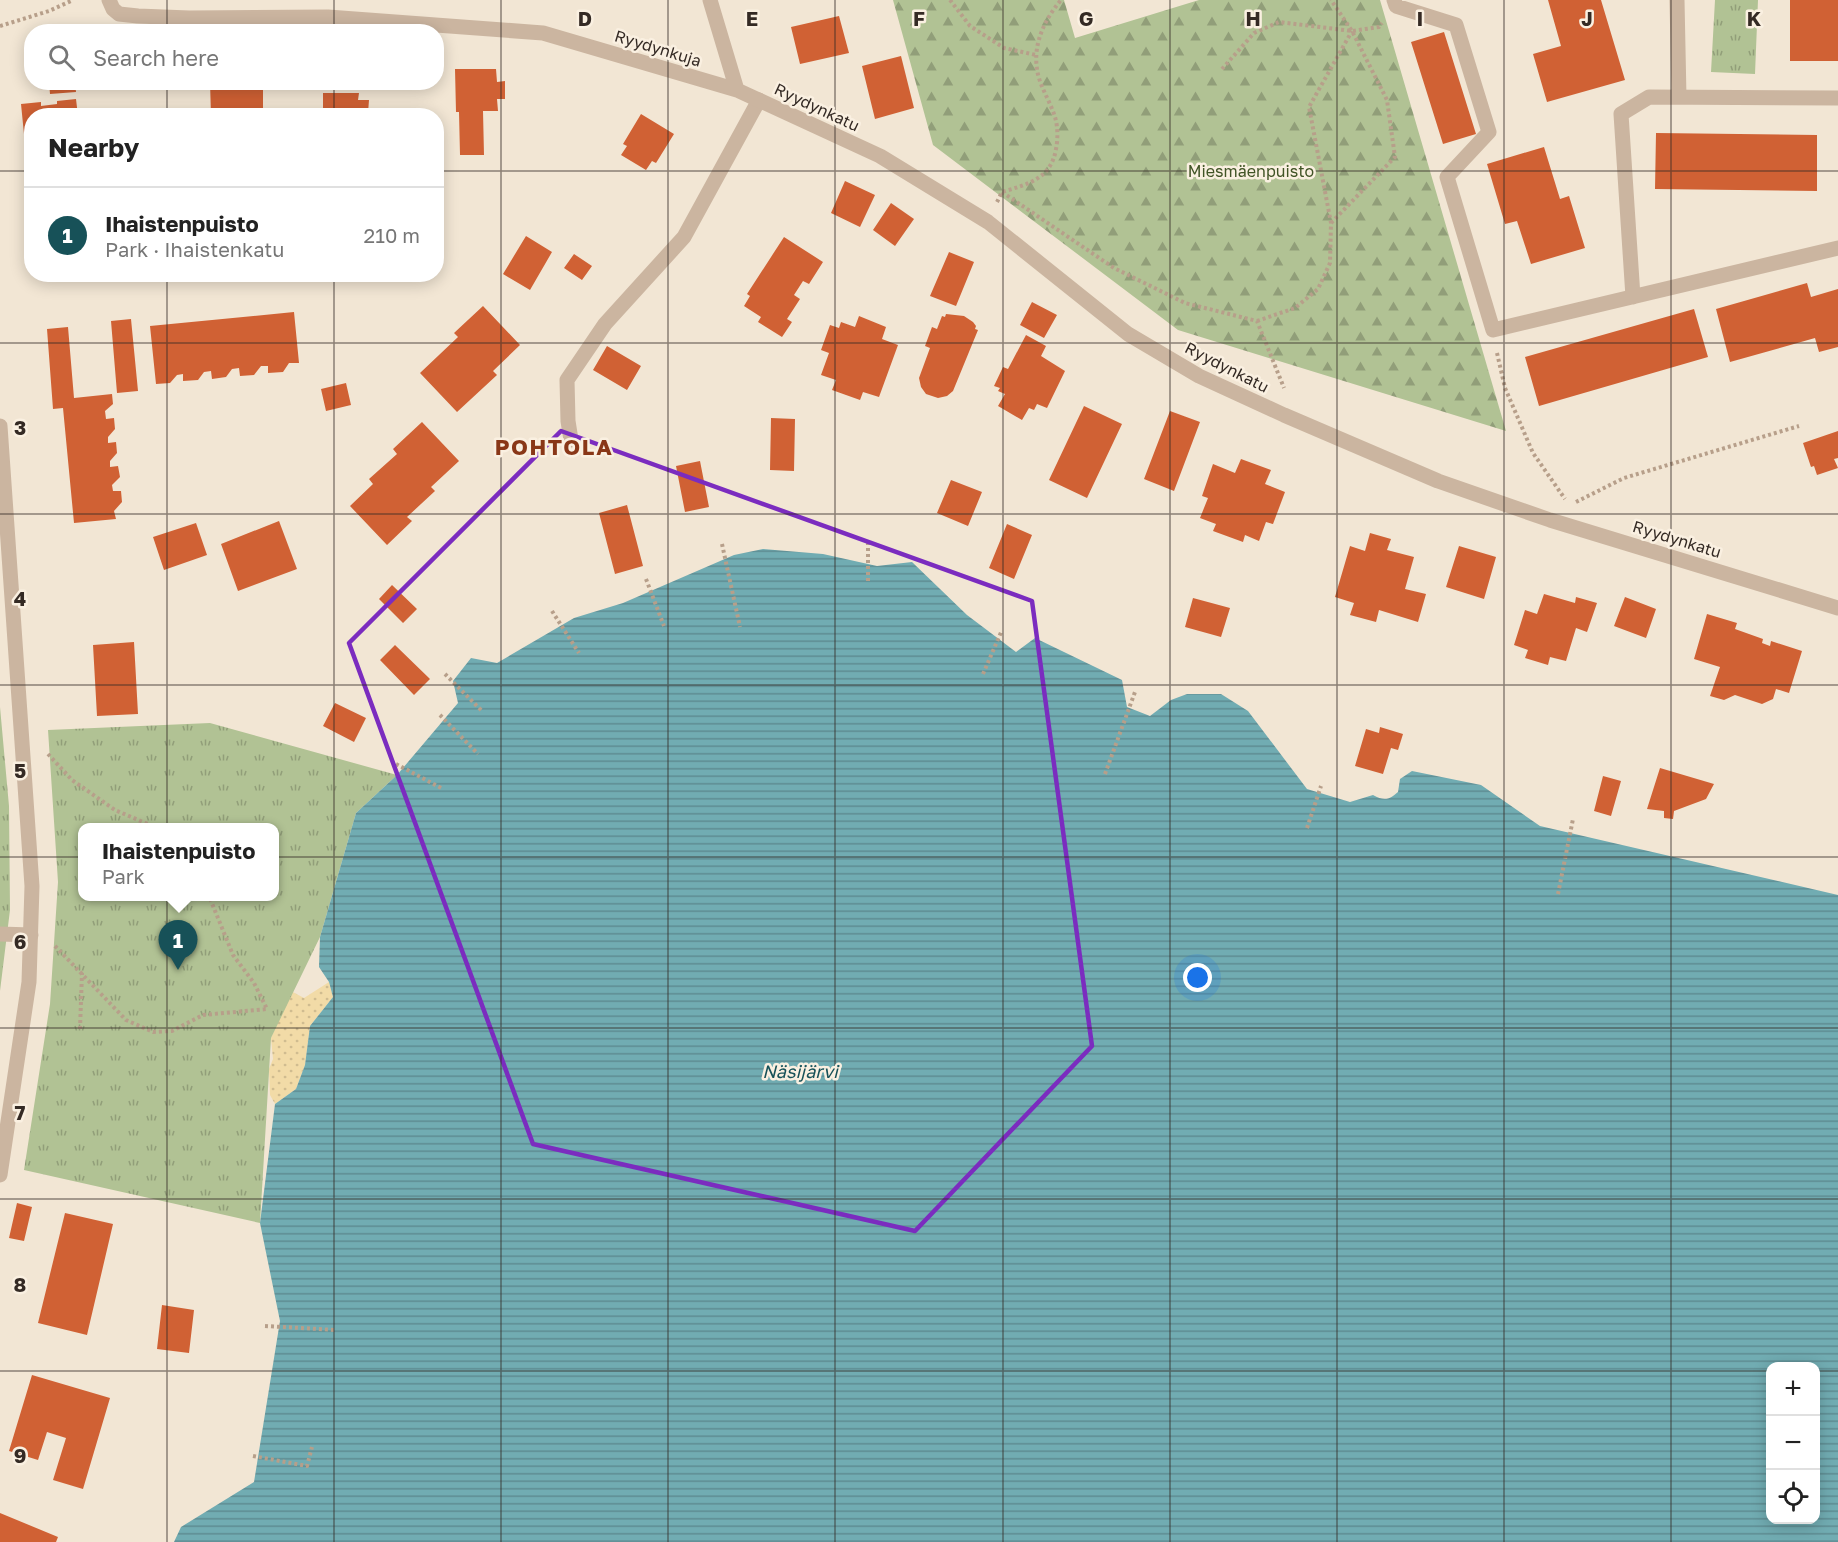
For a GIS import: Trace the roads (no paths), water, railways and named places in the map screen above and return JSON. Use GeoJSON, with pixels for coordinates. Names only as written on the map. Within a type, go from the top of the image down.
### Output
{"type":"FeatureCollection","features":[{"type":"Feature","properties":{"kind":"street","name":"Ryydynkuja"},"geometry":{"type":"LineString","coordinates":[[109,0],[113,9],[119,14],[138,16],[328,17],[422,24]]}},
{"type":"Feature","properties":{"kind":"street"},"geometry":{"type":"LineString","coordinates":[[710,0],[737,90]]}},
{"type":"Feature","properties":{"kind":"street"},"geometry":{"type":"LineString","coordinates":[[1677,0],[1679,97]]}},
{"type":"Feature","properties":{"kind":"street"},"geometry":{"type":"LineString","coordinates":[[1395,3],[1456,25],[1489,132],[1447,177],[1492,330],[1838,248]]}},
{"type":"Feature","properties":{"kind":"street","name":"Ryydynkuja"},"geometry":{"type":"LineString","coordinates":[[444,26],[543,33],[737,90]]}},
{"type":"Feature","properties":{"kind":"street","name":"Ryydynkatu"},"geometry":{"type":"LineString","coordinates":[[737,90],[880,156],[988,222],[1128,334],[1199,376],[1438,481],[1539,516],[1838,608]]}},
{"type":"Feature","properties":{"kind":"street"},"geometry":{"type":"LineString","coordinates":[[1633,297],[1621,114],[1649,97],[1838,98]]}},
{"type":"Feature","properties":{"kind":"street"},"geometry":{"type":"LineString","coordinates":[[571,440],[567,380],[605,324],[684,237],[759,100]]}},
{"type":"Feature","properties":{"kind":"street"},"geometry":{"type":"LineString","coordinates":[[0,426],[32,886],[29,982],[0,1175]]}},
{"type":"Feature","properties":{"kind":"street"},"geometry":{"type":"LineString","coordinates":[[0,934],[31,935]]}},
{"type":"Feature","properties":{"kind":"water","name":"Näsijärvi"},"geometry":{"type":"Polygon","coordinates":[[[763,549],[823,554],[877,566],[912,562],[967,615],[1016,652],[1035,638],[1122,680],[1127,707],[1150,716],[1171,700],[1187,694],[1221,694],[1248,711],[1307,789],[1350,802],[1373,795],[1386,799],[1398,792],[1400,779],[1412,771],[1481,785],[1540,826],[1838,895],[1838,1542],[174,1542],[181,1527],[254,1482],[280,1321],[260,1223],[275,1104],[296,1089],[305,1065],[310,1026],[333,997],[329,982],[319,967],[320,937],[356,813],[397,775],[458,703],[453,681],[471,658],[497,663],[574,618],[623,603],[734,555],[763,549]]]}},
{"type":"Feature","properties":{"kind":"place","name":"Ihaistenpuisto"},"geometry":{"type":"Point","coordinates":[178,970]}},
{"type":"Feature","properties":{"kind":"district","name":"POHTOLA"},"geometry":{"type":"Point","coordinates":[554,446]}},
{"type":"Feature","properties":{"kind":"park label","name":"Miesmäenpuisto"},"geometry":{"type":"Point","coordinates":[1251,171]}}]}
